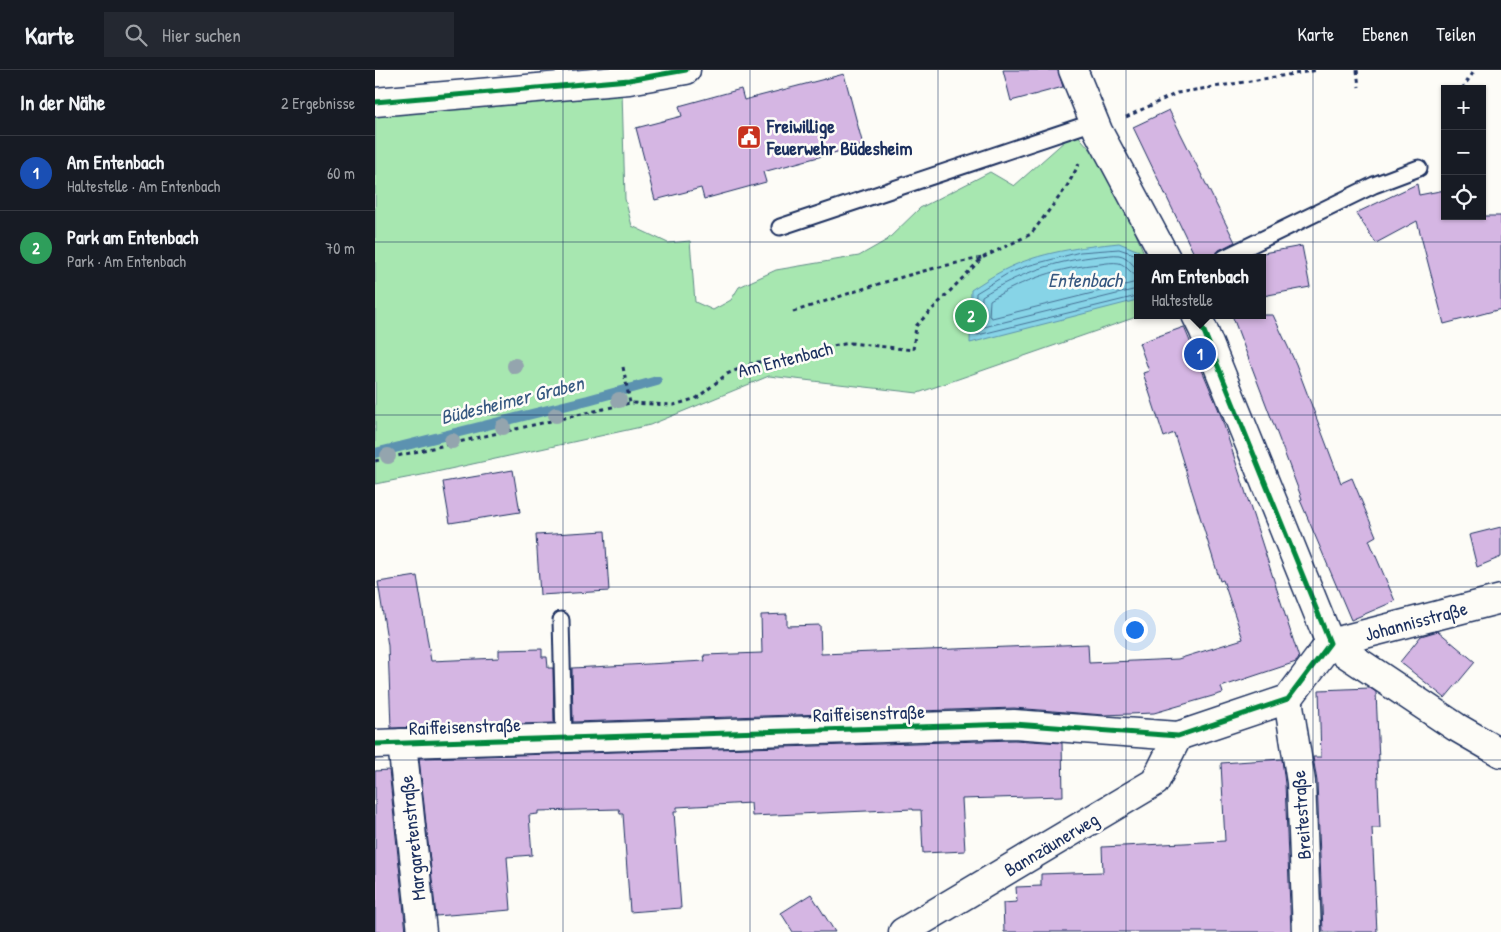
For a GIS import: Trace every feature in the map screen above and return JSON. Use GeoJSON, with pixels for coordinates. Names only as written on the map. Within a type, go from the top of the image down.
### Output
{"type":"FeatureCollection","features":[{"type":"Feature","properties":{"kind":"street"},"geometry":{"type":"LineString","coordinates":[[375,102],[629,80],[686,70]]}},
{"type":"Feature","properties":{"kind":"street"},"geometry":{"type":"LineString","coordinates":[[1073,70],[1096,126],[1164,254]]}},
{"type":"Feature","properties":{"kind":"street"},"geometry":{"type":"LineString","coordinates":[[1198,319],[1330,643],[1456,727],[1501,754]]}},
{"type":"Feature","properties":{"kind":"street","name":"Johannisstraße"},"geometry":{"type":"LineString","coordinates":[[1330,643],[1501,598]]}},
{"type":"Feature","properties":{"kind":"street"},"geometry":{"type":"LineString","coordinates":[[1288,699],[1330,643]]}},
{"type":"Feature","properties":{"kind":"street","name":"Raiffeisenstraße"},"geometry":{"type":"LineString","coordinates":[[375,744],[1014,724],[1178,736],[1288,699]]}},
{"type":"Feature","properties":{"kind":"street","name":"Breitestraße"},"geometry":{"type":"LineString","coordinates":[[1288,699],[1301,782],[1307,932]]}},
{"type":"Feature","properties":{"kind":"street","name":"Bannzäunerweg"},"geometry":{"type":"LineString","coordinates":[[903,932],[1155,782],[1178,736]]}},
{"type":"Feature","properties":{"kind":"street","name":"Margaretenstraße"},"geometry":{"type":"LineString","coordinates":[[402,743],[423,932]]}},
{"type":"Feature","properties":{"kind":"lane"},"geometry":{"type":"LineString","coordinates":[[780,228],[1096,126]]}},
{"type":"Feature","properties":{"kind":"lane"},"geometry":{"type":"LineString","coordinates":[[1232,254],[1374,185],[1419,168]]}},
{"type":"Feature","properties":{"kind":"lane"},"geometry":{"type":"LineString","coordinates":[[561,620],[564,738]]}},
{"type":"Feature","properties":{"kind":"path"},"geometry":{"type":"LineString","coordinates":[[1096,126],[1177,92],[1318,70]]}},
{"type":"Feature","properties":{"kind":"path"},"geometry":{"type":"LineString","coordinates":[[1357,70],[1359,87]]}},
{"type":"Feature","properties":{"kind":"path"},"geometry":{"type":"LineString","coordinates":[[1465,85],[1475,70]]}},
{"type":"Feature","properties":{"kind":"path"},"geometry":{"type":"LineString","coordinates":[[793,312],[892,279],[943,265],[982,258]]}},
{"type":"Feature","properties":{"kind":"path"},"geometry":{"type":"LineString","coordinates":[[623,367],[630,403]]}},
{"type":"Feature","properties":{"kind":"green space"},"geometry":{"type":"Polygon","coordinates":[[[622,91],[625,199],[632,226],[668,243],[690,241],[695,302],[713,310],[731,300],[739,287],[776,270],[859,256],[887,240],[920,208],[990,172],[1014,186],[1075,132],[1110,172],[1144,254],[1134,254],[1134,318],[918,393],[769,376],[650,425],[375,484],[375,111],[622,91]]]}},
{"type":"Feature","properties":{"kind":"water","name":"Entenbach"},"geometry":{"type":"Polygon","coordinates":[[[1119,243],[1139,251],[1140,254],[1134,254],[1134,301],[970,343],[971,290],[1017,264],[1075,249],[1119,243]]]}},
{"type":"Feature","properties":{"kind":"building"},"geometry":{"type":"Polygon","coordinates":[[[1003,70],[1058,70],[1063,87],[1011,101],[1003,70]]]}},
{"type":"Feature","properties":{"kind":"building","name":"Freiwillige Feuerwehr Büdesheim"},"geometry":{"type":"Polygon","coordinates":[[[844,74],[863,145],[763,172],[766,182],[704,199],[701,188],[655,200],[636,128],[682,116],[679,106],[741,89],[744,100],[844,74]]]}},
{"type":"Feature","properties":{"kind":"building"},"geometry":{"type":"Polygon","coordinates":[[[1169,110],[1235,242],[1219,250],[1217,254],[1194,254],[1133,127],[1169,110]]]}},
{"type":"Feature","properties":{"kind":"building"},"geometry":{"type":"Polygon","coordinates":[[[1417,184],[1419,195],[1441,191],[1441,220],[1486,220],[1486,216],[1501,216],[1501,309],[1444,324],[1417,221],[1376,243],[1356,213],[1417,184]]]}},
{"type":"Feature","properties":{"kind":"building"},"geometry":{"type":"Polygon","coordinates":[[[1302,246],[1310,287],[1266,295],[1266,254],[1263,253],[1302,246]]]}},
{"type":"Feature","properties":{"kind":"building"},"geometry":{"type":"Polygon","coordinates":[[[1266,315],[1273,315],[1296,364],[1341,483],[1352,478],[1376,536],[1369,540],[1395,601],[1351,620],[1300,500],[1302,499],[1234,319],[1266,319],[1266,315]]]}},
{"type":"Feature","properties":{"kind":"building"},"geometry":{"type":"Polygon","coordinates":[[[1184,327],[1220,413],[1299,658],[1296,662],[1221,687],[1223,693],[1154,713],[1104,715],[1014,708],[573,722],[572,668],[705,661],[704,655],[762,653],[761,615],[787,614],[787,626],[820,625],[821,654],[1088,644],[1089,663],[1178,659],[1243,639],[1223,580],[1220,581],[1174,433],[1164,437],[1143,373],[1149,371],[1139,343],[1184,327]]]}},
{"type":"Feature","properties":{"kind":"building"},"geometry":{"type":"Polygon","coordinates":[[[513,470],[520,512],[450,523],[443,482],[513,470]]]}},
{"type":"Feature","properties":{"kind":"building"},"geometry":{"type":"Polygon","coordinates":[[[1501,527],[1501,557],[1477,567],[1469,535],[1501,527]]]}},
{"type":"Feature","properties":{"kind":"building"},"geometry":{"type":"Polygon","coordinates":[[[605,531],[609,591],[540,595],[536,535],[605,531]]]}},
{"type":"Feature","properties":{"kind":"building"},"geometry":{"type":"Polygon","coordinates":[[[417,576],[431,661],[499,658],[499,650],[542,649],[542,657],[547,657],[548,668],[553,668],[554,723],[391,728],[388,646],[378,582],[417,576]]]}},
{"type":"Feature","properties":{"kind":"building"},"geometry":{"type":"Polygon","coordinates":[[[1438,631],[1475,662],[1445,698],[1400,662],[1421,636],[1438,631]]]}},
{"type":"Feature","properties":{"kind":"building"},"geometry":{"type":"Polygon","coordinates":[[[1370,688],[1376,692],[1379,761],[1377,760],[1380,828],[1372,828],[1377,932],[1323,932],[1317,781],[1313,757],[1321,757],[1319,690],[1370,688]]]}},
{"type":"Feature","properties":{"kind":"building"},"geometry":{"type":"Polygon","coordinates":[[[1014,740],[1062,743],[1063,796],[962,799],[965,851],[923,853],[921,810],[752,816],[751,803],[677,807],[677,812],[674,812],[681,908],[630,912],[623,814],[620,814],[619,809],[538,811],[538,814],[529,815],[532,855],[507,857],[511,910],[436,916],[419,758],[1014,740]]]}},
{"type":"Feature","properties":{"kind":"building"},"geometry":{"type":"Polygon","coordinates":[[[1282,759],[1285,784],[1291,932],[1004,932],[1003,903],[1017,902],[1016,887],[1041,886],[1041,874],[1103,872],[1102,847],[1225,841],[1221,763],[1282,759]]]}},
{"type":"Feature","properties":{"kind":"building"},"geometry":{"type":"Polygon","coordinates":[[[389,770],[406,932],[375,932],[375,771],[389,770]]]}},
{"type":"Feature","properties":{"kind":"building"},"geometry":{"type":"Polygon","coordinates":[[[811,894],[835,932],[793,932],[781,913],[811,894]]]}},
{"type":"Feature","properties":{"kind":"waterway","name":"Büdesheimer Graben"},"geometry":{"type":"LineString","coordinates":[[375,453],[657,381]]}},
{"type":"Feature","properties":{"kind":"cycle path"},"geometry":{"type":"LineString","coordinates":[[375,102],[629,80],[686,70]]}},
{"type":"Feature","properties":{"kind":"cycle path"},"geometry":{"type":"LineString","coordinates":[[375,744],[1014,724],[1178,736],[1288,699],[1330,643],[1198,319]]}},
{"type":"Feature","properties":{"kind":"place","name":"Freiwillige Feuerwehr Büdesheim"},"geometry":{"type":"Point","coordinates":[749,137]}},
{"type":"Feature","properties":{"kind":"place","name":"Park am Entenbach"},"geometry":{"type":"Point","coordinates":[971,316]}},
{"type":"Feature","properties":{"kind":"place","name":"Am Entenbach"},"geometry":{"type":"Point","coordinates":[1200,354]}}]}
